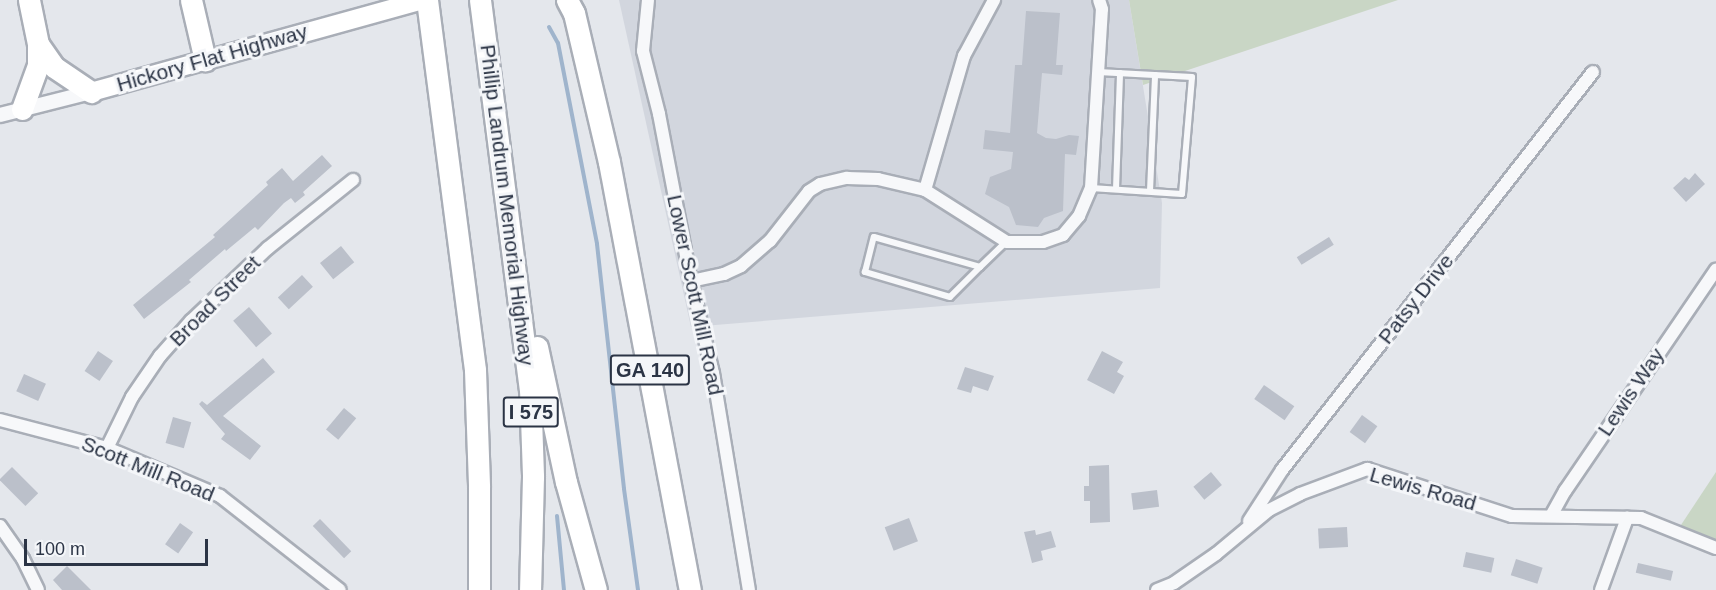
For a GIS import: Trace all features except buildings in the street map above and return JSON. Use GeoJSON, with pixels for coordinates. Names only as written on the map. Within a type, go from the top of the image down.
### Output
{"type":"FeatureCollection","features":[{"type":"Feature","properties":{"kind":"highway"},"geometry":{"type":"LineString","coordinates":[[22,109],[38,65],[38,44],[29,0]]}},
{"type":"Feature","properties":{"kind":"highway"},"geometry":{"type":"LineString","coordinates":[[191,0],[205,60]]}},
{"type":"Feature","properties":{"kind":"highway","name":"I 575"},"geometry":{"type":"LineString","coordinates":[[425,0],[433,44],[475,370],[479,476],[479,590]]}},
{"type":"Feature","properties":{"kind":"highway","name":"Phillip Landrum Memorial Highway"},"geometry":{"type":"LineString","coordinates":[[480,0],[530,389],[533,477],[530,590]]}},
{"type":"Feature","properties":{"kind":"highway","name":"GA 140"},"geometry":{"type":"LineString","coordinates":[[571,7],[609,162],[689,586]]}},
{"type":"Feature","properties":{"kind":"highway"},"geometry":{"type":"LineString","coordinates":[[38,44],[54,67],[92,92]]}},
{"type":"Feature","properties":{"kind":"highway"},"geometry":{"type":"LineString","coordinates":[[511,235],[566,482],[596,590]]}},
{"type":"Feature","properties":{"kind":"main road","name":"Hickory Flat Highway"},"geometry":{"type":"LineString","coordinates":[[92,92],[425,0]]}},
{"type":"Feature","properties":{"kind":"street","name":"Lower Scott Mill Road"},"geometry":{"type":"LineString","coordinates":[[648,0],[643,51],[659,114],[691,281],[713,373],[749,590]]}},
{"type":"Feature","properties":{"kind":"street"},"geometry":{"type":"LineString","coordinates":[[925,190],[964,56],[994,0]]}},
{"type":"Feature","properties":{"kind":"street"},"geometry":{"type":"LineString","coordinates":[[691,281],[724,274],[756,255],[809,191],[820,184],[847,178],[878,178],[925,190],[1006,242],[1043,242],[1063,236],[1079,216],[1091,188],[1102,9],[1099,0]]}},
{"type":"Feature","properties":{"kind":"street","name":"Patsy Drive"},"geometry":{"type":"LineString","coordinates":[[1243,530],[1282,470],[1593,72]]}},
{"type":"Feature","properties":{"kind":"street","name":"Hickory Flat Highway"},"geometry":{"type":"LineString","coordinates":[[0,115],[92,92]]}},
{"type":"Feature","properties":{"kind":"street","name":"Broad Street"},"geometry":{"type":"LineString","coordinates":[[107,448],[132,398],[160,356],[190,321],[268,248],[353,180]]}},
{"type":"Feature","properties":{"kind":"street","name":"Lewis Way"},"geometry":{"type":"LineString","coordinates":[[1551,516],[1571,481],[1716,270]]}},
{"type":"Feature","properties":{"kind":"street","name":"Scott Mill Road"},"geometry":{"type":"LineString","coordinates":[[0,420],[107,448],[220,496],[340,590]]}},
{"type":"Feature","properties":{"kind":"street","name":"Lewis Road"},"geometry":{"type":"LineString","coordinates":[[1157,590],[1174,583],[1216,554],[1269,510],[1300,494],[1367,469],[1512,516],[1641,518],[1716,548]]}},
{"type":"Feature","properties":{"kind":"street"},"geometry":{"type":"LineString","coordinates":[[1601,590],[1627,518]]}},
{"type":"Feature","properties":{"kind":"street"},"geometry":{"type":"LineString","coordinates":[[0,526],[23,559],[38,590]]}},
{"type":"Feature","properties":{"kind":"lane"},"geometry":{"type":"LineString","coordinates":[[1091,188],[1182,194],[1192,77],[1098,72]]}},
{"type":"Feature","properties":{"kind":"lane"},"geometry":{"type":"LineString","coordinates":[[1116,189],[1120,73]]}},
{"type":"Feature","properties":{"kind":"lane"},"geometry":{"type":"LineString","coordinates":[[1150,191],[1155,75]]}},
{"type":"Feature","properties":{"kind":"lane"},"geometry":{"type":"LineString","coordinates":[[980,267],[874,237],[865,272],[950,297],[1006,242]]}},
{"type":"Feature","properties":{"kind":"shaded area"},"geometry":{"type":"Polygon","coordinates":[[[619,0],[1129,0],[1162,203],[1160,288],[691,327],[619,0]]]}},
{"type":"Feature","properties":{"kind":"green space"},"geometry":{"type":"Polygon","coordinates":[[[1129,0],[1398,0],[1143,85],[1129,0]]]}},
{"type":"Feature","properties":{"kind":"green space"},"geometry":{"type":"Polygon","coordinates":[[[1716,472],[1716,543],[1679,528],[1716,472]]]}},
{"type":"Feature","properties":{"kind":"waterway"},"geometry":{"type":"LineString","coordinates":[[549,27],[558,43],[597,244],[624,489],[638,590]]}},
{"type":"Feature","properties":{"kind":"waterway"},"geometry":{"type":"LineString","coordinates":[[557,516],[564,590]]}}]}
